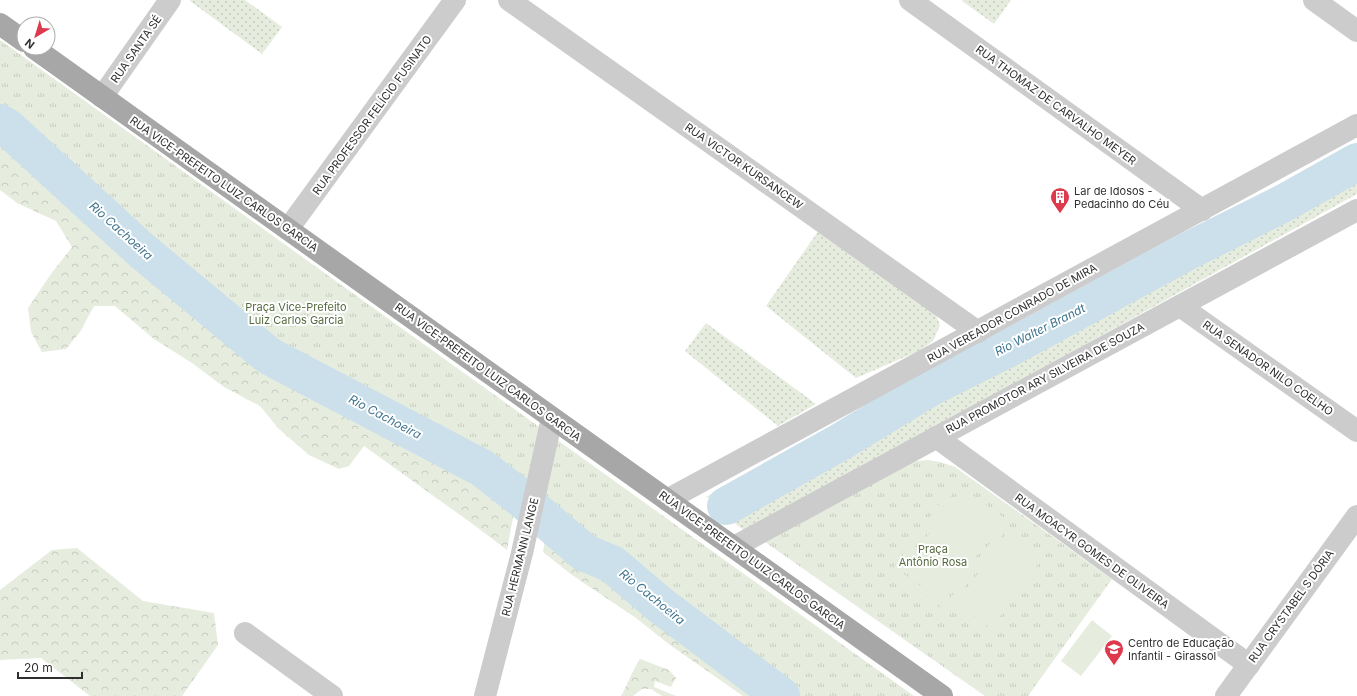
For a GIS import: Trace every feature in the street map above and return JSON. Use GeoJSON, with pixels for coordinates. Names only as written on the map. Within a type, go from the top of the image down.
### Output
{"type":"FeatureCollection","features":[{"type":"Feature","properties":{"kind":"main road"},"geometry":{"type":"LineString","coordinates":[[0,24],[16,35]]}},
{"type":"Feature","properties":{"kind":"main road","name":"RUA VICE-PREFEITO LUIZ CARLOS GARCIA"},"geometry":{"type":"LineString","coordinates":[[45,56],[942,696]]}},
{"type":"Feature","properties":{"kind":"street","name":"RUA SANTA SÉ"},"geometry":{"type":"LineString","coordinates":[[102,97],[170,0]]}},
{"type":"Feature","properties":{"kind":"street","name":"RUA PROFESSOR FELÍCIO FUSINATO"},"geometry":{"type":"LineString","coordinates":[[288,229],[455,0]]}},
{"type":"Feature","properties":{"kind":"street","name":"RUA VICTOR KURSANCEW"},"geometry":{"type":"LineString","coordinates":[[509,0],[978,332]]}},
{"type":"Feature","properties":{"kind":"street","name":"RUA THOMAZ DE CARVALHO MEYER"},"geometry":{"type":"LineString","coordinates":[[910,0],[1202,210]]}},
{"type":"Feature","properties":{"kind":"street"},"geometry":{"type":"LineString","coordinates":[[1314,0],[1357,31]]}},
{"type":"Feature","properties":{"kind":"street","name":"RUA VEREADOR CONRADO DE MIRA"},"geometry":{"type":"LineString","coordinates":[[667,500],[1357,125]]}},
{"type":"Feature","properties":{"kind":"street","name":"RUA PROMOTOR ARY SILVEIRA DE SOUZA"},"geometry":{"type":"LineString","coordinates":[[734,547],[1357,210]]}},
{"type":"Feature","properties":{"kind":"street","name":"RUA SENADOR NILO COELHO"},"geometry":{"type":"LineString","coordinates":[[1180,306],[1357,430]]}},
{"type":"Feature","properties":{"kind":"street","name":"RUA HERMANN LANGE"},"geometry":{"type":"LineString","coordinates":[[485,696],[522,553],[552,418]]}},
{"type":"Feature","properties":{"kind":"street","name":"RUA MOACYR GOMES DE OLIVEIRA"},"geometry":{"type":"LineString","coordinates":[[936,437],[1249,665]]}},
{"type":"Feature","properties":{"kind":"street","name":"RUA CRYSTABEL S DÓRIA"},"geometry":{"type":"LineString","coordinates":[[1226,696],[1357,516]]}},
{"type":"Feature","properties":{"kind":"street"},"geometry":{"type":"LineString","coordinates":[[245,633],[332,696]]}},
{"type":"Feature","properties":{"kind":"green space"},"geometry":{"type":"Polygon","coordinates":[[[245,0],[282,27],[262,54],[190,1],[245,0]]]}},
{"type":"Feature","properties":{"kind":"green space"},"geometry":{"type":"Polygon","coordinates":[[[1011,0],[994,24],[962,1],[1011,0]]]}},
{"type":"Feature","properties":{"kind":"green space","name":"Praça Vice-Prefeito Luiz Carlos Garcia"},"geometry":{"type":"Polygon","coordinates":[[[0,40],[16,51],[16,56],[22,56],[914,696],[781,696],[659,604],[612,564],[582,551],[517,495],[482,468],[269,356],[141,250],[8,128],[0,123],[0,40]]]}},
{"type":"Feature","properties":{"kind":"green space"},"geometry":{"type":"Polygon","coordinates":[[[0,123],[8,128],[141,250],[269,356],[482,468],[517,495],[507,550],[364,446],[349,466],[339,469],[309,455],[279,429],[260,406],[224,387],[192,363],[154,339],[115,306],[94,306],[80,332],[66,349],[42,352],[31,332],[28,308],[51,274],[72,247],[56,221],[17,203],[0,190],[0,123]]]}},
{"type":"Feature","properties":{"kind":"green space"},"geometry":{"type":"Polygon","coordinates":[[[1357,149],[1357,194],[746,532],[733,522],[726,506],[706,497],[1357,149]]]}},
{"type":"Feature","properties":{"kind":"green space"},"geometry":{"type":"Polygon","coordinates":[[[819,230],[935,313],[940,325],[933,341],[919,351],[856,378],[766,306],[819,230]]]}},
{"type":"Feature","properties":{"kind":"green space"},"geometry":{"type":"Polygon","coordinates":[[[706,323],[816,404],[778,426],[685,351],[706,323]]]}},
{"type":"Feature","properties":{"kind":"green space","name":"Praça Antônio Rosa"},"geometry":{"type":"Polygon","coordinates":[[[928,460],[955,467],[1112,579],[1028,696],[985,696],[765,542],[915,461],[928,460]]]}},
{"type":"Feature","properties":{"kind":"green space"},"geometry":{"type":"Polygon","coordinates":[[[955,482],[1011,523],[947,611],[891,571],[955,482]],[[956,489],[898,570],[946,604],[1004,524],[956,489]]]}},
{"type":"Feature","properties":{"kind":"green space"},"geometry":{"type":"Polygon","coordinates":[[[957,495],[999,525],[945,599],[903,569],[957,495]]]}},
{"type":"Feature","properties":{"kind":"green space"},"geometry":{"type":"Polygon","coordinates":[[[548,522],[582,551],[612,564],[659,604],[781,696],[743,696],[670,645],[636,618],[572,575],[543,552],[548,522]]]}},
{"type":"Feature","properties":{"kind":"green space"},"geometry":{"type":"Polygon","coordinates":[[[1008,531],[1043,557],[991,629],[957,603],[1008,531]]]}},
{"type":"Feature","properties":{"kind":"green space"},"geometry":{"type":"Polygon","coordinates":[[[77,548],[143,601],[214,613],[218,645],[182,696],[90,696],[41,658],[0,660],[0,590],[52,550],[77,548]]]}},
{"type":"Feature","properties":{"kind":"green space"},"geometry":{"type":"Polygon","coordinates":[[[1092,620],[1112,636],[1081,676],[1061,661],[1092,620]]]}},
{"type":"Feature","properties":{"kind":"green space"},"geometry":{"type":"Polygon","coordinates":[[[640,659],[669,670],[676,678],[671,687],[655,681],[654,687],[676,696],[662,696],[651,689],[642,689],[633,696],[621,696],[640,659]]]}},
{"type":"Feature","properties":{"kind":"waterway","name":"Rio Cachoeira"},"geometry":{"type":"LineString","coordinates":[[0,123],[8,128],[141,250],[269,356],[482,468],[517,495],[585,553],[612,564],[659,604],[781,696]]}},
{"type":"Feature","properties":{"kind":"waterway","name":"Rio Walter Brandt"},"geometry":{"type":"LineString","coordinates":[[726,506],[842,441],[929,388],[1007,349],[1188,251],[1284,203],[1357,162]]}},
{"type":"Feature","properties":{"kind":"place","name":"Lar de Idosos - Pedacinho do Céu"},"geometry":{"type":"Point","coordinates":[1060,214]}},
{"type":"Feature","properties":{"kind":"place","name":"Centro de Educação Infantil - Girassol"},"geometry":{"type":"Point","coordinates":[1114,666]}}]}
